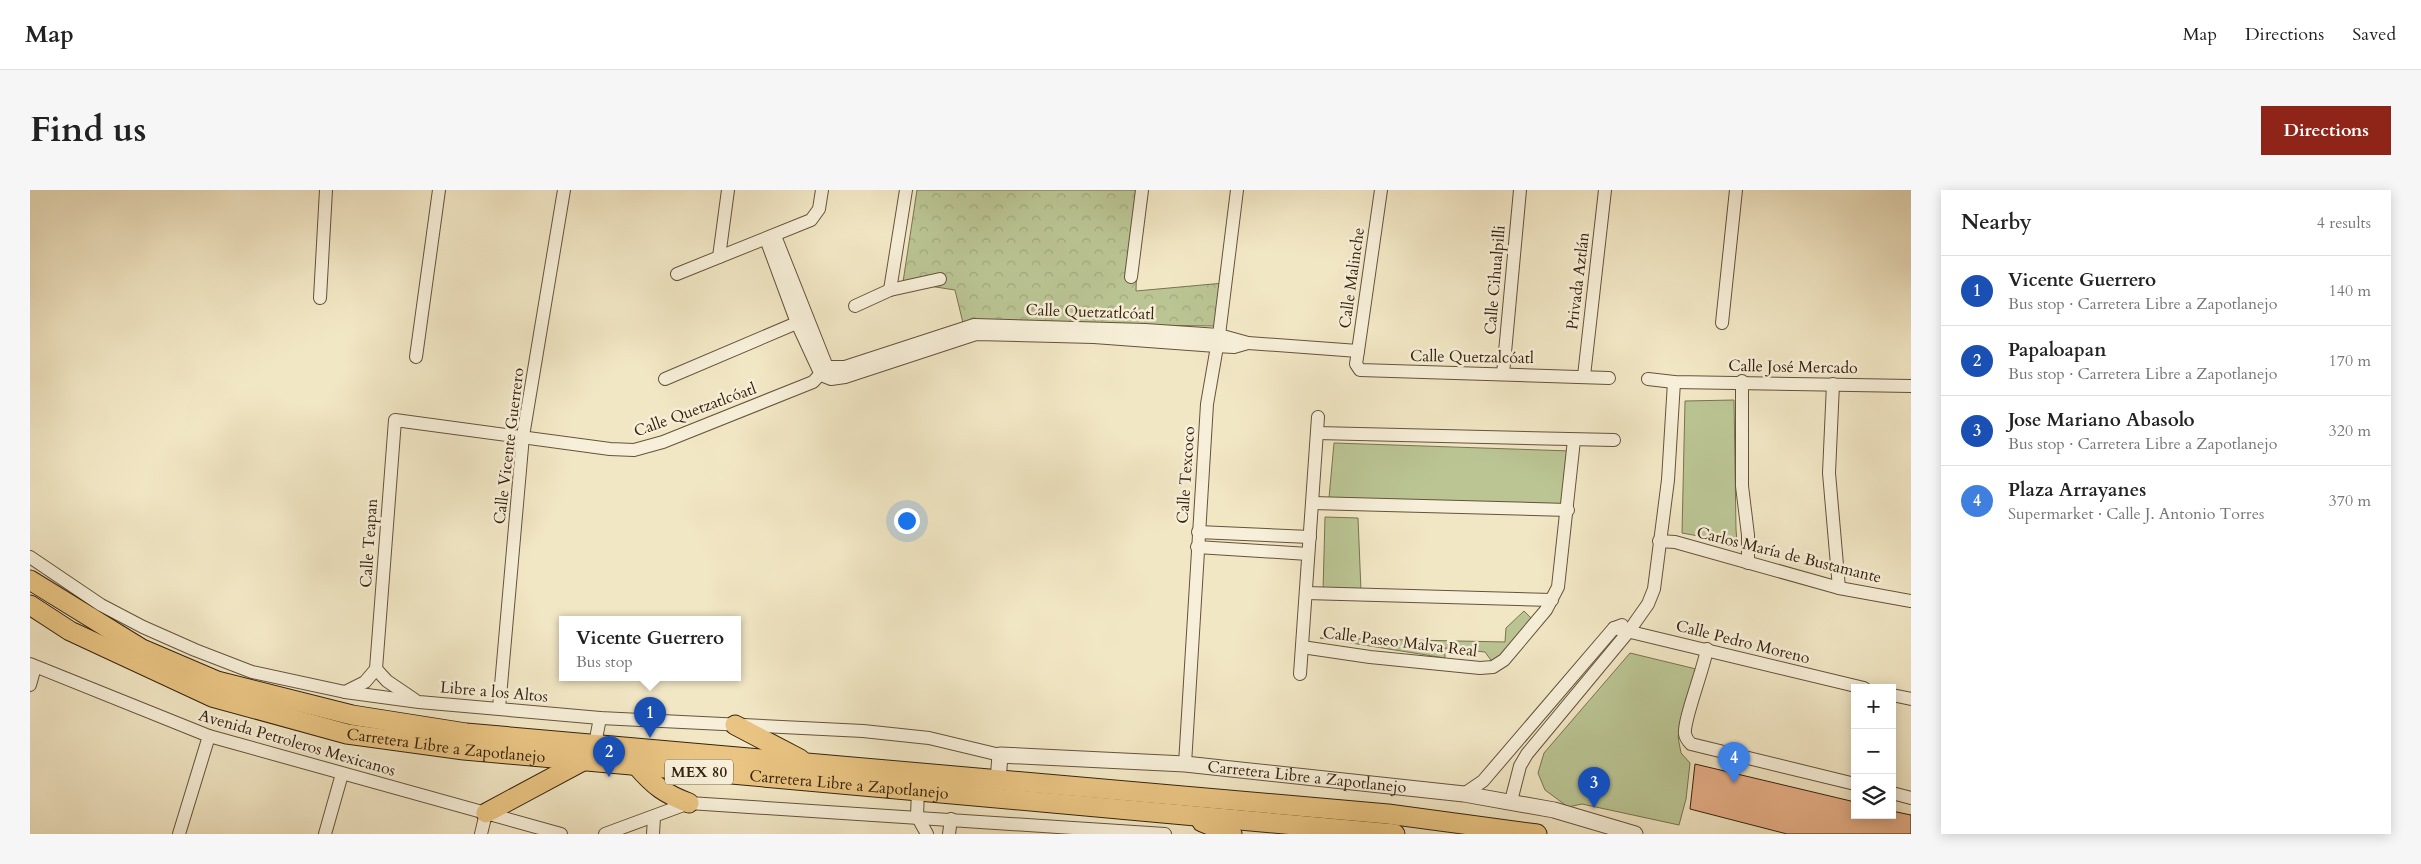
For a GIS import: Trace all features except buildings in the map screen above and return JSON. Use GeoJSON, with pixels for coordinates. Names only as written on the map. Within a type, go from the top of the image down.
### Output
{"type":"FeatureCollection","features":[{"type":"Feature","properties":{"kind":"main road","name":"Carretera Libre a Zapotlanejo"},"geometry":{"type":"LineString","coordinates":[[30,580],[142,648],[217,681],[250,680],[352,716],[466,733],[1388,814],[1537,834]]}},
{"type":"Feature","properties":{"kind":"main road","name":"Carretera Libre a Zapotlanejo"},"geometry":{"type":"LineString","coordinates":[[30,604],[70,632],[212,697],[347,734],[464,750],[1395,834]]}},
{"type":"Feature","properties":{"kind":"main road"},"geometry":{"type":"LineString","coordinates":[[735,725],[807,763]]}},
{"type":"Feature","properties":{"kind":"main road"},"geometry":{"type":"LineString","coordinates":[[486,813],[583,761]]}},
{"type":"Feature","properties":{"kind":"main road"},"geometry":{"type":"LineString","coordinates":[[637,766],[653,785],[670,796],[689,803]]}},
{"type":"Feature","properties":{"kind":"main road"},"geometry":{"type":"LineString","coordinates":[[1183,814],[1232,834]]}},
{"type":"Feature","properties":{"kind":"street"},"geometry":{"type":"LineString","coordinates":[[320,298],[326,190]]}},
{"type":"Feature","properties":{"kind":"street"},"geometry":{"type":"LineString","coordinates":[[416,357],[438,190]]}},
{"type":"Feature","properties":{"kind":"street","name":"Calle Vicente Guerrero"},"geometry":{"type":"LineString","coordinates":[[499,708],[523,436],[564,190]]}},
{"type":"Feature","properties":{"kind":"street"},"geometry":{"type":"LineString","coordinates":[[719,257],[728,190]]}},
{"type":"Feature","properties":{"kind":"street"},"geometry":{"type":"LineString","coordinates":[[676,274],[811,220],[819,209],[822,190]]}},
{"type":"Feature","properties":{"kind":"street"},"geometry":{"type":"LineString","coordinates":[[890,290],[906,190]]}},
{"type":"Feature","properties":{"kind":"street"},"geometry":{"type":"LineString","coordinates":[[1131,276],[1142,190]]}},
{"type":"Feature","properties":{"kind":"street","name":"Calle Texcoco"},"geometry":{"type":"LineString","coordinates":[[1185,764],[1207,404],[1218,341],[1237,190]]}},
{"type":"Feature","properties":{"kind":"street","name":"Calle Malinche"},"geometry":{"type":"LineString","coordinates":[[1360,370],[1356,364],[1381,190]]}},
{"type":"Feature","properties":{"kind":"street","name":"Calle Cihualpilli"},"geometry":{"type":"LineString","coordinates":[[1502,374],[1520,190]]}},
{"type":"Feature","properties":{"kind":"street","name":"Privada Aztlán"},"geometry":{"type":"LineString","coordinates":[[1584,376],[1605,190]]}},
{"type":"Feature","properties":{"kind":"street"},"geometry":{"type":"LineString","coordinates":[[1722,323],[1736,190]]}},
{"type":"Feature","properties":{"kind":"street"},"geometry":{"type":"LineString","coordinates":[[770,238],[802,321],[824,371]]}},
{"type":"Feature","properties":{"kind":"street"},"geometry":{"type":"LineString","coordinates":[[855,306],[890,290],[940,279]]}},
{"type":"Feature","properties":{"kind":"street"},"geometry":{"type":"LineString","coordinates":[[665,379],[802,321]]}},
{"type":"Feature","properties":{"kind":"street","name":"Calle Quetzatlcóatl"},"geometry":{"type":"LineString","coordinates":[[395,420],[610,449],[643,448],[813,382],[824,371],[845,368],[974,325],[1094,328],[1218,341],[1358,351]]}},
{"type":"Feature","properties":{"kind":"street","name":"Calle Quetzalcóatl"},"geometry":{"type":"LineString","coordinates":[[1360,370],[1608,378]]}},
{"type":"Feature","properties":{"kind":"street","name":"Calle José Mercado"},"geometry":{"type":"LineString","coordinates":[[1648,379],[1674,382],[1742,381],[1911,386]]}},
{"type":"Feature","properties":{"kind":"street"},"geometry":{"type":"LineString","coordinates":[[1742,381],[1742,486],[1748,535],[1748,563]]}},
{"type":"Feature","properties":{"kind":"street"},"geometry":{"type":"LineString","coordinates":[[1511,801],[1520,766],[1527,754],[1630,631],[1648,604],[1654,589],[1668,480],[1674,382]]}},
{"type":"Feature","properties":{"kind":"street"},"geometry":{"type":"LineString","coordinates":[[1833,384],[1829,473],[1839,588]]}},
{"type":"Feature","properties":{"kind":"street","name":"Calle Paseo Malva Real"},"geometry":{"type":"LineString","coordinates":[[1300,674],[1318,417]]}},
{"type":"Feature","properties":{"kind":"street","name":"Calle Teapan"},"geometry":{"type":"LineString","coordinates":[[376,669],[395,420]]}},
{"type":"Feature","properties":{"kind":"street"},"geometry":{"type":"LineString","coordinates":[[1317,433],[1614,440]]}},
{"type":"Feature","properties":{"kind":"street","name":"Calle Paseo Malva Real"},"geometry":{"type":"LineString","coordinates":[[1302,647],[1370,657],[1486,668],[1504,660],[1552,600],[1558,587],[1568,510],[1574,440]]}},
{"type":"Feature","properties":{"kind":"street"},"geometry":{"type":"LineString","coordinates":[[1312,503],[1568,510]]}},
{"type":"Feature","properties":{"kind":"street"},"geometry":{"type":"LineString","coordinates":[[1198,532],[1310,537]]}},
{"type":"Feature","properties":{"kind":"street","name":"Carlos María de Bustamante"},"geometry":{"type":"LineString","coordinates":[[1659,540],[1675,542],[1839,588],[1911,601]]}},
{"type":"Feature","properties":{"kind":"street"},"geometry":{"type":"LineString","coordinates":[[1197,547],[1308,554]]}},
{"type":"Feature","properties":{"kind":"street","name":"Libre a los Altos"},"geometry":{"type":"LineString","coordinates":[[30,557],[101,605],[250,680],[419,702],[600,718],[863,731],[929,738],[1000,755]]}},
{"type":"Feature","properties":{"kind":"street"},"geometry":{"type":"LineString","coordinates":[[1306,593],[1552,600]]}},
{"type":"Feature","properties":{"kind":"street"},"geometry":{"type":"LineString","coordinates":[[1464,794],[1483,780],[1614,628],[1638,617]]}},
{"type":"Feature","properties":{"kind":"street","name":"Calle Pedro Moreno"},"geometry":{"type":"LineString","coordinates":[[1614,628],[1851,685]]}},
{"type":"Feature","properties":{"kind":"street"},"geometry":{"type":"LineString","coordinates":[[1707,649],[1703,669],[1685,728],[1686,740],[1691,744],[1851,783]]}},
{"type":"Feature","properties":{"kind":"street"},"geometry":{"type":"LineString","coordinates":[[30,685],[33,666]]}},
{"type":"Feature","properties":{"kind":"street","name":"Avenida Petroleros Mexicanos"},"geometry":{"type":"LineString","coordinates":[[33,666],[209,736],[561,834]]}},
{"type":"Feature","properties":{"kind":"street"},"geometry":{"type":"LineString","coordinates":[[345,692],[365,682],[376,669],[387,681],[419,702]]}},
{"type":"Feature","properties":{"kind":"street"},"geometry":{"type":"LineString","coordinates":[[1896,696],[1911,699]]}},
{"type":"Feature","properties":{"kind":"street"},"geometry":{"type":"LineString","coordinates":[[595,744],[600,718]]}},
{"type":"Feature","properties":{"kind":"street"},"geometry":{"type":"LineString","coordinates":[[180,834],[209,736]]}},
{"type":"Feature","properties":{"kind":"street"},"geometry":{"type":"LineString","coordinates":[[998,780],[1000,755]]}},
{"type":"Feature","properties":{"kind":"street","name":"Carretera Libre a Zapotlanejo"},"geometry":{"type":"LineString","coordinates":[[1000,755],[1185,764],[1464,794],[1554,810],[1635,834]]}},
{"type":"Feature","properties":{"kind":"street"},"geometry":{"type":"LineString","coordinates":[[325,834],[342,774]]}},
{"type":"Feature","properties":{"kind":"street"},"geometry":{"type":"LineString","coordinates":[[918,790],[917,816],[927,834]]}},
{"type":"Feature","properties":{"kind":"street"},"geometry":{"type":"LineString","coordinates":[[1896,794],[1911,798]]}},
{"type":"Feature","properties":{"kind":"street"},"geometry":{"type":"LineString","coordinates":[[605,834],[689,803],[917,816],[1165,834]]}},
{"type":"Feature","properties":{"kind":"street"},"geometry":{"type":"LineString","coordinates":[[481,834],[486,813]]}},
{"type":"Feature","properties":{"kind":"street"},"geometry":{"type":"LineString","coordinates":[[653,834],[654,817]]}},
{"type":"Feature","properties":{"kind":"street"},"geometry":{"type":"LineString","coordinates":[[949,834],[951,819]]}},
{"type":"Feature","properties":{"kind":"green space"},"geometry":{"type":"Polygon","coordinates":[[[917,190],[1139,190],[1136,291],[1224,283],[1217,326],[963,323],[955,290],[903,282],[917,190]]]}},
{"type":"Feature","properties":{"kind":"green space"},"geometry":{"type":"Polygon","coordinates":[[[1734,400],[1737,543],[1682,533],[1685,401],[1734,400]]]}},
{"type":"Feature","properties":{"kind":"green space"},"geometry":{"type":"Polygon","coordinates":[[[1334,443],[1571,451],[1565,507],[1329,498],[1334,443]]]}},
{"type":"Feature","properties":{"kind":"green space"},"geometry":{"type":"Polygon","coordinates":[[[1325,517],[1358,518],[1361,591],[1323,591],[1325,517]]]}},
{"type":"Feature","properties":{"kind":"green space"},"geometry":{"type":"Polygon","coordinates":[[[1524,611],[1532,619],[1493,663],[1485,652],[1445,648],[1445,658],[1320,638],[1505,642],[1506,628],[1524,611]]]}},
{"type":"Feature","properties":{"kind":"green space"},"geometry":{"type":"Polygon","coordinates":[[[1630,653],[1696,669],[1678,737],[1681,753],[1690,763],[1686,799],[1679,825],[1582,804],[1568,807],[1545,790],[1538,773],[1544,753],[1630,653]]]}},
{"type":"Feature","properties":{"kind":"place","name":"Vicente Guerrero"},"geometry":{"type":"Point","coordinates":[650,738]}},
{"type":"Feature","properties":{"kind":"place","name":"Papaloapan"},"geometry":{"type":"Point","coordinates":[609,777]}},
{"type":"Feature","properties":{"kind":"place","name":"Plaza Arrayanes"},"geometry":{"type":"Point","coordinates":[1734,783]}},
{"type":"Feature","properties":{"kind":"place","name":"Jose Mariano Abasolo"},"geometry":{"type":"Point","coordinates":[1594,808]}}]}
